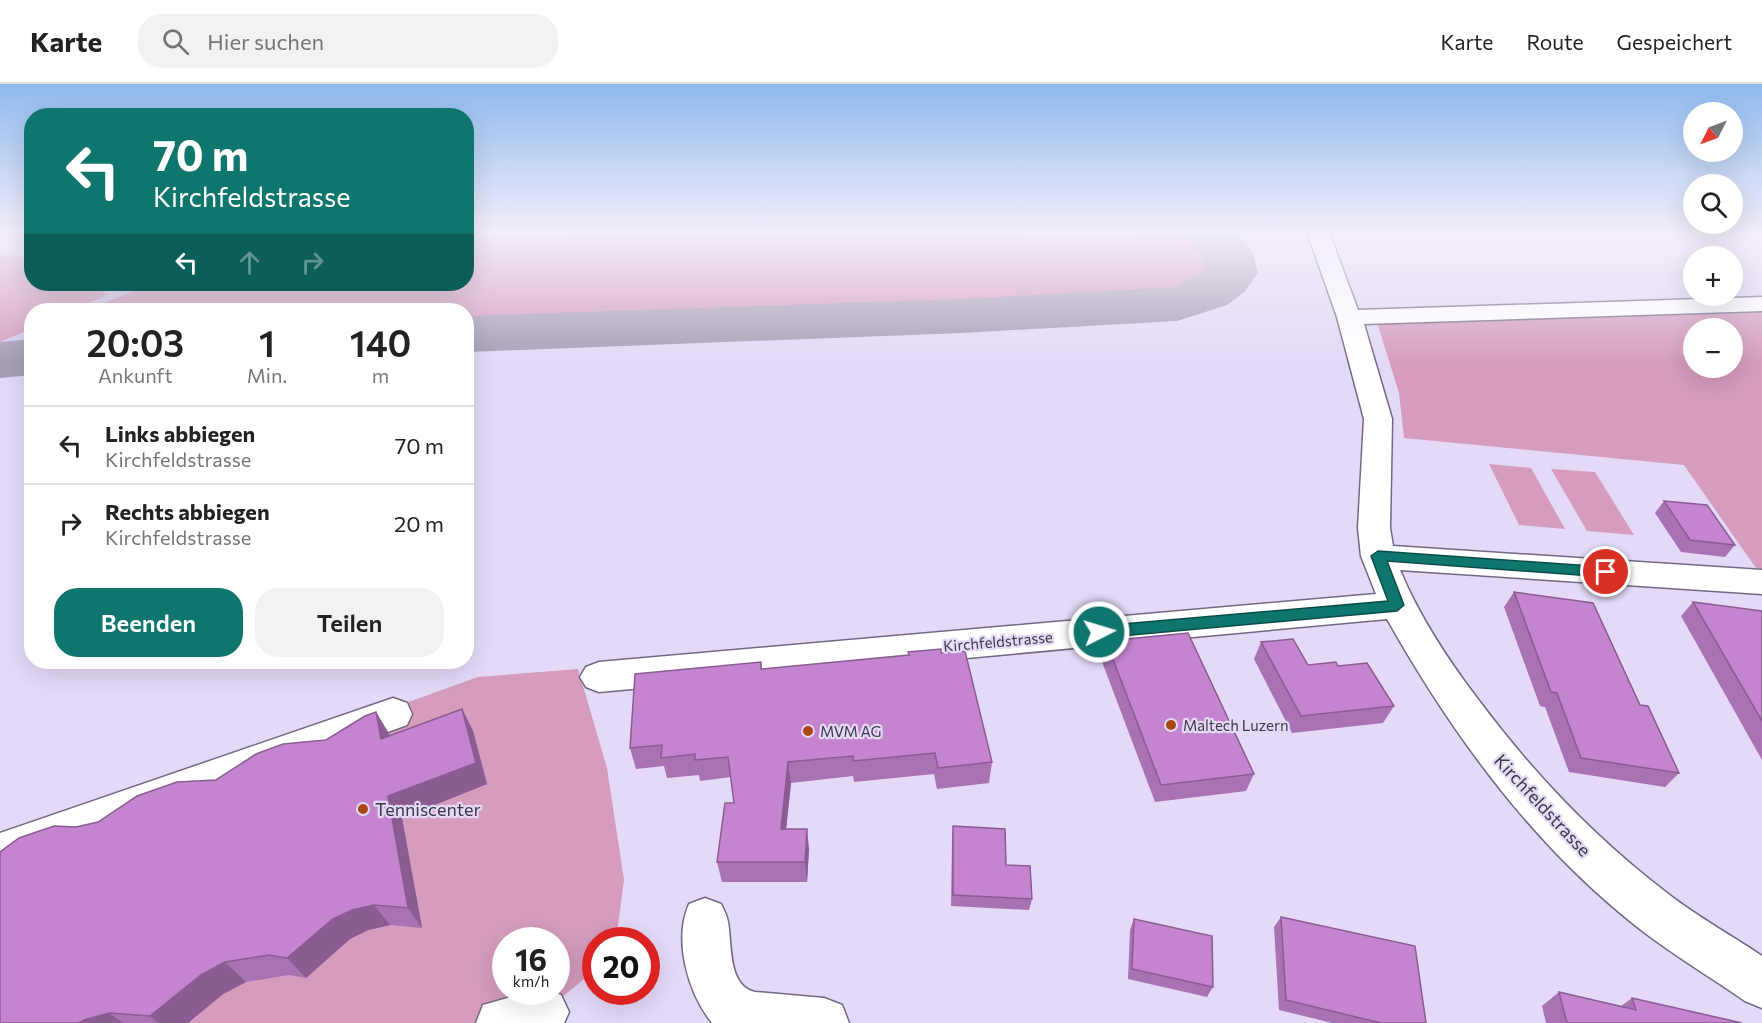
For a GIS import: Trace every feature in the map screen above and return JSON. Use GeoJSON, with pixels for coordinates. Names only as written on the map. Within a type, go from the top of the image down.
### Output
{"type":"FeatureCollection","features":[{"type":"Feature","properties":{"kind":"street","name":"Kirchfeldstrasse"},"geometry":{"type":"LineString","coordinates":[[1334,276],[1349,316],[1378,419],[1374,528],[1378,556],[1397,605],[1433,667],[1504,765],[1570,838],[1652,910],[1762,984]]}},
{"type":"Feature","properties":{"kind":"street"},"geometry":{"type":"LineString","coordinates":[[1349,316],[1410,317],[1762,304]]}},
{"type":"Feature","properties":{"kind":"street"},"geometry":{"type":"LineString","coordinates":[[1378,556],[1480,565],[1762,582]]}},
{"type":"Feature","properties":{"kind":"street","name":"Kirchfeldstrasse"},"geometry":{"type":"LineString","coordinates":[[599,677],[1397,605]]}},
{"type":"Feature","properties":{"kind":"street"},"geometry":{"type":"LineString","coordinates":[[0,853],[393,714]]}},
{"type":"Feature","properties":{"kind":"street"},"geometry":{"type":"LineString","coordinates":[[705,920],[710,969],[723,998],[740,1013],[824,1023]]}},
{"type":"Feature","properties":{"kind":"shaded area"},"geometry":{"type":"Polygon","coordinates":[[[0,276],[24,276],[24,291],[474,291],[474,276],[1252,276],[1246,291],[1232,302],[1204,311],[1169,317],[1123,316],[474,343],[474,303],[24,303],[24,365],[0,367],[0,276]]]}},
{"type":"Feature","properties":{"kind":"shaded area"},"geometry":{"type":"Polygon","coordinates":[[[0,276],[24,276],[24,291],[105,291],[103,293],[109,294],[89,303],[24,303],[24,332],[0,342],[0,276]]]}},
{"type":"Feature","properties":{"kind":"shaded area"},"geometry":{"type":"Polygon","coordinates":[[[474,276],[1206,276],[1193,288],[1180,294],[1151,299],[474,325],[474,303],[104,303],[133,291],[474,291],[474,276]]]}},
{"type":"Feature","properties":{"kind":"shaded area"},"geometry":{"type":"Polygon","coordinates":[[[1762,306],[1762,571],[1758,571],[1684,465],[1404,438],[1399,393],[1377,322],[1762,306]]]}},
{"type":"Feature","properties":{"kind":"shaded area"},"geometry":{"type":"Polygon","coordinates":[[[1489,464],[1531,468],[1565,529],[1519,525],[1489,464]]]}},
{"type":"Feature","properties":{"kind":"shaded area"},"geometry":{"type":"Polygon","coordinates":[[[1551,469],[1595,472],[1634,535],[1587,531],[1551,469]]]}},
{"type":"Feature","properties":{"kind":"shaded area","name":"Tenniscenter"},"geometry":{"type":"Polygon","coordinates":[[[578,669],[607,768],[624,880],[618,927],[582,927],[582,981],[570,991],[570,927],[492,927],[492,1005],[552,1005],[544,1012],[501,1023],[0,1023],[0,849],[478,677],[578,669]]]}},
{"type":"Feature","properties":{"kind":"building"},"geometry":{"type":"Polygon","coordinates":[[[1664,501],[1707,505],[1735,545],[1690,540],[1664,501]]]}},
{"type":"Feature","properties":{"kind":"building"},"geometry":{"type":"Polygon","coordinates":[[[1514,592],[1593,603],[1640,705],[1648,706],[1679,773],[1581,758],[1557,693],[1551,692],[1514,592]]]}},
{"type":"Feature","properties":{"kind":"building"},"geometry":{"type":"Polygon","coordinates":[[[1693,602],[1762,611],[1762,721],[1693,602]]]}},
{"type":"Feature","properties":{"kind":"building","name":"Maltech Luzern"},"geometry":{"type":"Polygon","coordinates":[[[1188,633],[1254,774],[1161,785],[1106,641],[1188,633]]]}},
{"type":"Feature","properties":{"kind":"building"},"geometry":{"type":"Polygon","coordinates":[[[1293,639],[1308,665],[1336,662],[1338,666],[1367,663],[1394,706],[1301,716],[1261,642],[1293,639]]]}},
{"type":"Feature","properties":{"kind":"building","name":"MVM AG"},"geometry":{"type":"Polygon","coordinates":[[[941,649],[941,653],[965,651],[992,762],[938,768],[935,753],[853,761],[853,756],[788,762],[781,829],[807,829],[805,862],[717,862],[725,803],[734,803],[728,757],[695,760],[695,754],[661,758],[662,745],[630,748],[635,674],[761,662],[761,669],[909,655],[908,652],[941,649]]]}},
{"type":"Feature","properties":{"kind":"building"},"geometry":{"type":"Polygon","coordinates":[[[462,709],[476,763],[388,796],[408,908],[374,905],[352,910],[333,919],[287,958],[269,955],[225,962],[201,975],[150,1016],[109,1013],[79,1023],[0,1023],[0,852],[19,838],[54,826],[76,827],[98,822],[137,796],[177,782],[216,780],[256,754],[283,744],[326,740],[365,716],[376,712],[381,739],[462,709]]]}},
{"type":"Feature","properties":{"kind":"building"},"geometry":{"type":"Polygon","coordinates":[[[953,826],[1005,829],[1006,865],[1030,866],[1032,899],[953,895],[953,826]]]}},
{"type":"Feature","properties":{"kind":"building"},"geometry":{"type":"Polygon","coordinates":[[[1281,917],[1415,946],[1426,1023],[1381,1023],[1286,1000],[1281,917]]]}},
{"type":"Feature","properties":{"kind":"building"},"geometry":{"type":"Polygon","coordinates":[[[1134,919],[1212,936],[1213,987],[1132,969],[1134,919]]]}},
{"type":"Feature","properties":{"kind":"building"},"geometry":{"type":"Polygon","coordinates":[[[1559,992],[1636,1010],[1632,998],[1742,1023],[1567,1023],[1559,992]]]}},
{"type":"Feature","properties":{"kind":"taxiway"},"geometry":{"type":"LineString","coordinates":[[474,334],[962,316],[1177,304],[1208,294],[1229,276]]}},
{"type":"Feature","properties":{"kind":"taxiway"},"geometry":{"type":"LineString","coordinates":[[0,360],[24,358]]}},
{"type":"Feature","properties":{"kind":"place","name":"Maltech Luzern"},"geometry":{"type":"Point","coordinates":[1171,725]}},
{"type":"Feature","properties":{"kind":"place","name":"MVM AG"},"geometry":{"type":"Point","coordinates":[808,731]}},
{"type":"Feature","properties":{"kind":"place","name":"Tenniscenter"},"geometry":{"type":"Point","coordinates":[363,809]}},
{"type":"Feature","properties":{"kind":"route"},"geometry":{"type":"LineString","coordinates":[[1099,632],[1397,605],[1378,556],[1480,565],[1606,572]]}}]}
